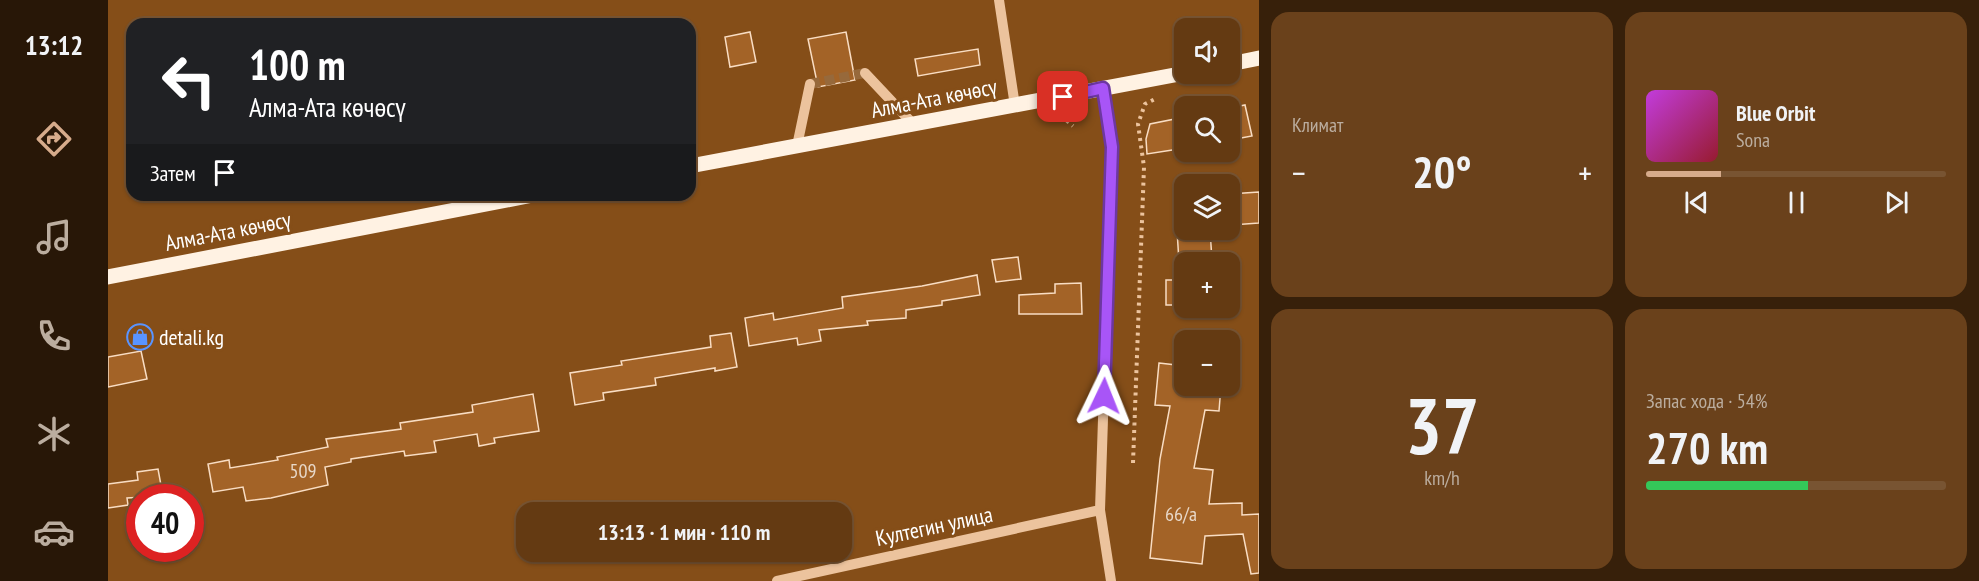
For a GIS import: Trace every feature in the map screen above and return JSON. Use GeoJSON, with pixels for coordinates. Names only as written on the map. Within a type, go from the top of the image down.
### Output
{"type":"FeatureCollection","features":[{"type":"Feature","properties":{"kind":"main road"},"geometry":{"type":"LineString","coordinates":[[1240,62],[1259,58]]}},
{"type":"Feature","properties":{"kind":"main road","name":"Алма-Ата көчөсү"},"geometry":{"type":"LineString","coordinates":[[696,165],[1174,75]]}},
{"type":"Feature","properties":{"kind":"main road","name":"Алма-Ата көчөсү"},"geometry":{"type":"LineString","coordinates":[[108,277],[501,201]]}},
{"type":"Feature","properties":{"kind":"street"},"geometry":{"type":"LineString","coordinates":[[999,0],[1015,106]]}},
{"type":"Feature","properties":{"kind":"street"},"geometry":{"type":"LineString","coordinates":[[865,73],[914,125]]}},
{"type":"Feature","properties":{"kind":"street"},"geometry":{"type":"LineString","coordinates":[[797,146],[810,84]]}},
{"type":"Feature","properties":{"kind":"street"},"geometry":{"type":"LineString","coordinates":[[1103,88],[1112,147],[1100,510],[1111,581]]}},
{"type":"Feature","properties":{"kind":"street","name":"Култегин улица"},"geometry":{"type":"LineString","coordinates":[[777,581],[1100,510]]}},
{"type":"Feature","properties":{"kind":"path"},"geometry":{"type":"LineString","coordinates":[[1132,463],[1144,167],[1138,124],[1145,104],[1161,98]]}},
{"type":"Feature","properties":{"kind":"path"},"geometry":{"type":"LineString","coordinates":[[1047,119],[1060,118],[1073,126]]}},
{"type":"Feature","properties":{"kind":"building"},"geometry":{"type":"Polygon","coordinates":[[[750,32],[756,62],[730,67],[725,37],[750,32]]]}},
{"type":"Feature","properties":{"kind":"building"},"geometry":{"type":"Polygon","coordinates":[[[846,32],[855,80],[818,87],[808,39],[846,32]]]}},
{"type":"Feature","properties":{"kind":"building"},"geometry":{"type":"Polygon","coordinates":[[[978,49],[980,65],[918,76],[915,59],[978,49]]]}},
{"type":"Feature","properties":{"kind":"building"},"geometry":{"type":"Polygon","coordinates":[[[1245,105],[1252,136],[1240,138],[1240,106],[1245,105]]]}},
{"type":"Feature","properties":{"kind":"building"},"geometry":{"type":"Polygon","coordinates":[[[1174,119],[1174,150],[1147,154],[1146,139],[1150,124],[1174,119]]]}},
{"type":"Feature","properties":{"kind":"building"},"geometry":{"type":"Polygon","coordinates":[[[1259,192],[1259,223],[1240,224],[1240,193],[1259,192]]]}},
{"type":"Feature","properties":{"kind":"building"},"geometry":{"type":"Polygon","coordinates":[[[1178,240],[1211,240],[1211,252],[1178,252],[1178,240]]]}},
{"type":"Feature","properties":{"kind":"building"},"geometry":{"type":"Polygon","coordinates":[[[1018,257],[1021,279],[996,282],[992,260],[1018,257]]]}},
{"type":"Feature","properties":{"kind":"building"},"geometry":{"type":"Polygon","coordinates":[[[977,275],[980,295],[942,301],[942,305],[906,310],[906,318],[867,321],[868,325],[819,330],[821,341],[798,345],[797,338],[749,346],[745,318],[773,313],[774,320],[843,308],[842,297],[922,286],[977,275]]]}},
{"type":"Feature","properties":{"kind":"building"},"geometry":{"type":"Polygon","coordinates":[[[1166,280],[1174,280],[1174,305],[1166,305],[1166,280]]]}},
{"type":"Feature","properties":{"kind":"building"},"geometry":{"type":"Polygon","coordinates":[[[1081,283],[1082,314],[1019,314],[1019,295],[1055,293],[1055,284],[1081,283]]]}},
{"type":"Feature","properties":{"kind":"building"},"geometry":{"type":"Polygon","coordinates":[[[731,333],[737,367],[715,371],[715,368],[655,378],[656,385],[603,393],[604,400],[575,405],[570,373],[622,365],[621,361],[711,347],[710,336],[731,333]]]}},
{"type":"Feature","properties":{"kind":"building"},"geometry":{"type":"Polygon","coordinates":[[[141,351],[147,379],[108,387],[108,357],[141,351]]]}},
{"type":"Feature","properties":{"kind":"building"},"geometry":{"type":"Polygon","coordinates":[[[1159,363],[1174,365],[1174,396],[1220,396],[1219,411],[1205,410],[1194,468],[1213,470],[1209,504],[1242,503],[1242,515],[1259,514],[1259,573],[1251,574],[1243,534],[1205,536],[1202,564],[1150,558],[1160,459],[1170,406],[1155,405],[1159,363]]]}},
{"type":"Feature","properties":{"kind":"building"},"geometry":{"type":"Polygon","coordinates":[[[533,394],[539,431],[494,438],[495,443],[479,446],[477,434],[434,441],[436,452],[405,456],[404,451],[351,459],[351,462],[325,467],[328,485],[271,498],[246,501],[243,487],[213,492],[208,464],[229,460],[230,468],[278,460],[277,457],[328,447],[326,439],[401,429],[400,423],[473,412],[472,405],[533,394]]]}},
{"type":"Feature","properties":{"kind":"building"},"geometry":{"type":"Polygon","coordinates":[[[158,469],[161,484],[126,484],[126,505],[108,508],[108,484],[138,480],[137,472],[158,469]]]}},
{"type":"Feature","properties":{"kind":"tunnel"},"geometry":{"type":"LineString","coordinates":[[810,84],[865,73]]}},
{"type":"Feature","properties":{"kind":"place","name":"detali.kg"},"geometry":{"type":"Point","coordinates":[140,337]}},
{"type":"Feature","properties":{"kind":"route"},"geometry":{"type":"LineString","coordinates":[[1063,97],[1103,88],[1112,147],[1104,396]]}}]}
